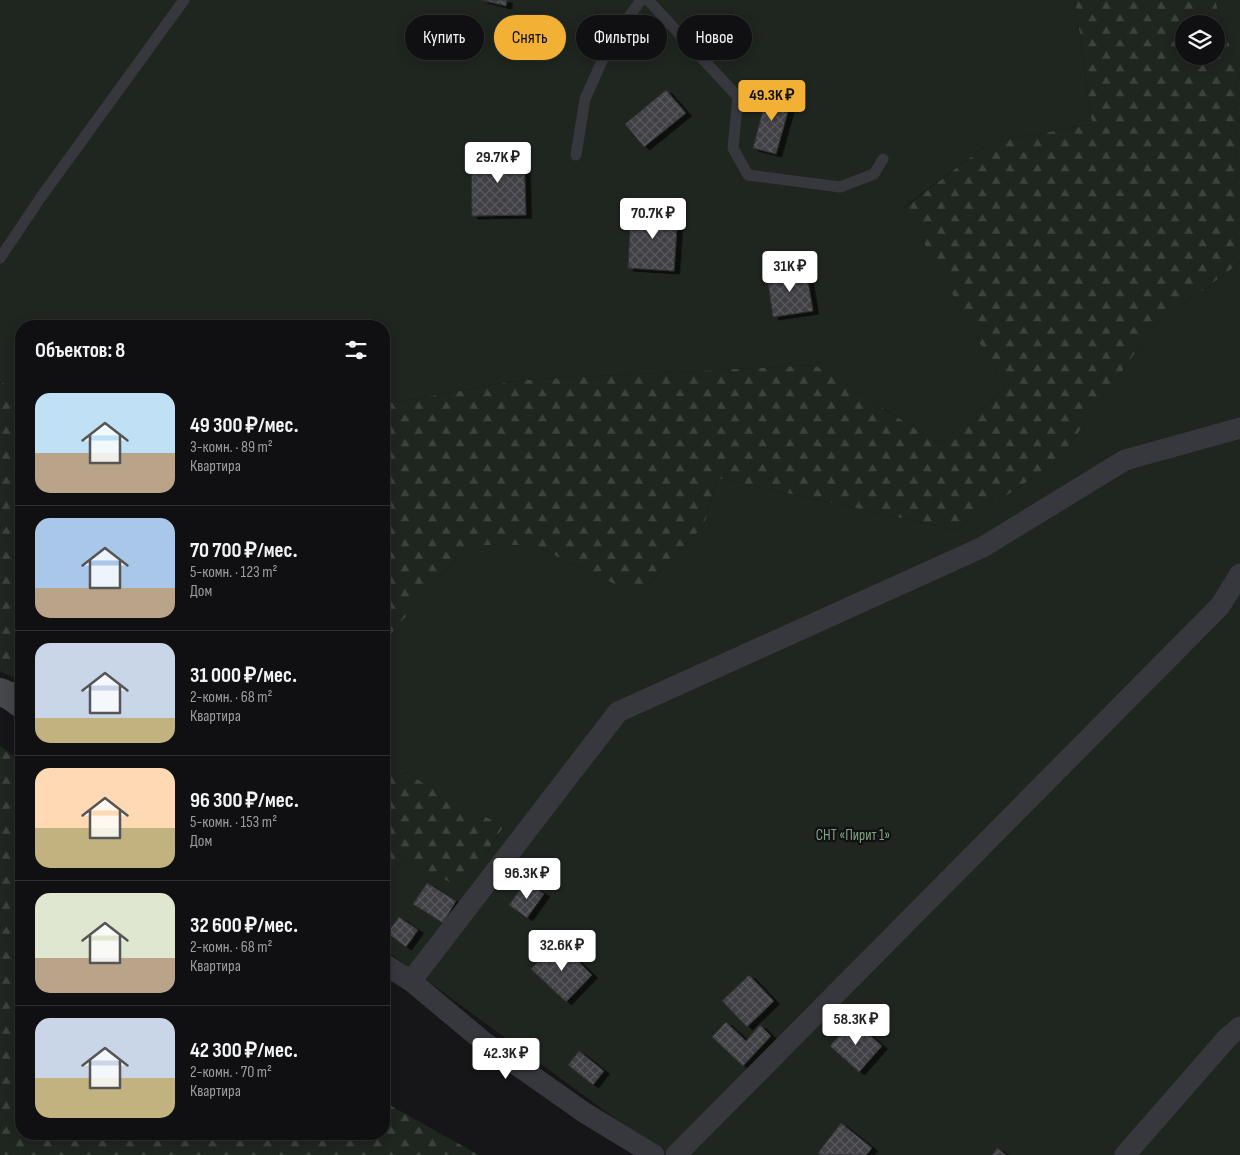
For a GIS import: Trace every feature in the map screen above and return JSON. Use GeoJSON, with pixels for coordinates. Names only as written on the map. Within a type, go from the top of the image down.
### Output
{"type":"FeatureCollection","features":[{"type":"Feature","properties":{"kind":"street"},"geometry":{"type":"LineString","coordinates":[[411,981],[618,712],[983,547],[1125,460],[1240,428]]}},
{"type":"Feature","properties":{"kind":"street"},"geometry":{"type":"LineString","coordinates":[[676,1155],[1220,606],[1240,574]]}},
{"type":"Feature","properties":{"kind":"street"},"geometry":{"type":"LineString","coordinates":[[0,692],[15,700]]}},
{"type":"Feature","properties":{"kind":"street"},"geometry":{"type":"LineString","coordinates":[[390,968],[411,981],[484,1042],[585,1113],[654,1155]]}},
{"type":"Feature","properties":{"kind":"street"},"geometry":{"type":"LineString","coordinates":[[1126,1155],[1236,1038]]}},
{"type":"Feature","properties":{"kind":"lane"},"geometry":{"type":"LineString","coordinates":[[0,258],[41,197],[184,0]]}},
{"type":"Feature","properties":{"kind":"lane"},"geometry":{"type":"LineString","coordinates":[[576,156],[585,99],[610,43],[641,0]]}},
{"type":"Feature","properties":{"kind":"lane"},"geometry":{"type":"LineString","coordinates":[[648,0],[738,97],[733,148],[748,175],[840,187],[874,174],[883,159]]}},
{"type":"Feature","properties":{"kind":"green space"},"geometry":{"type":"Polygon","coordinates":[[[0,0],[1075,0],[1092,124],[989,143],[904,207],[1005,389],[940,444],[815,365],[521,380],[390,403],[390,320],[15,320],[15,387],[0,382],[0,0]]]}},
{"type":"Feature","properties":{"kind":"green space"},"geometry":{"type":"Polygon","coordinates":[[[1075,0],[1215,0],[1220,15],[1175,15],[1175,65],[1225,65],[1225,31],[1240,78],[1240,263],[1155,325],[1059,460],[956,530],[717,478],[704,526],[672,557],[639,596],[533,545],[468,545],[390,635],[390,403],[521,380],[815,365],[940,444],[1005,389],[904,208],[989,143],[1092,124],[1075,0]]]}},
{"type":"Feature","properties":{"kind":"green space"},"geometry":{"type":"Polygon","coordinates":[[[1215,0],[1240,0],[1240,78],[1225,31],[1225,15],[1220,15],[1215,0]]]}},
{"type":"Feature","properties":{"kind":"green space","name":"СНТ «Пирит 1»"},"geometry":{"type":"Polygon","coordinates":[[[1240,263],[1240,1155],[668,1155],[650,1144],[390,953],[390,876],[404,857],[462,889],[504,827],[390,764],[390,635],[468,545],[533,545],[639,596],[672,557],[704,526],[717,478],[956,530],[1059,460],[1155,325],[1240,263]]]}},
{"type":"Feature","properties":{"kind":"green space"},"geometry":{"type":"Polygon","coordinates":[[[0,382],[15,387],[15,678],[0,671],[0,382]]]}},
{"type":"Feature","properties":{"kind":"green space"},"geometry":{"type":"Polygon","coordinates":[[[0,746],[15,757],[15,1140],[390,1140],[390,1105],[479,1155],[0,1155],[0,746]]]}},
{"type":"Feature","properties":{"kind":"green space"},"geometry":{"type":"Polygon","coordinates":[[[390,764],[504,826],[462,890],[404,857],[390,876],[390,764]]]}},
{"type":"Feature","properties":{"kind":"building"},"geometry":{"type":"Polygon","coordinates":[[[482,0],[507,0],[506,6],[482,0]]]}},
{"type":"Feature","properties":{"kind":"building"},"geometry":{"type":"Polygon","coordinates":[[[666,90],[686,113],[644,147],[625,124],[666,90]]]}},
{"type":"Feature","properties":{"kind":"building"},"geometry":{"type":"Polygon","coordinates":[[[768,91],[792,97],[776,154],[753,148],[768,91]]]}},
{"type":"Feature","properties":{"kind":"building"},"geometry":{"type":"Polygon","coordinates":[[[524,152],[526,215],[472,216],[471,154],[524,152]]]}},
{"type":"Feature","properties":{"kind":"building"},"geometry":{"type":"Polygon","coordinates":[[[631,209],[678,212],[674,271],[628,268],[631,209]]]}},
{"type":"Feature","properties":{"kind":"building"},"geometry":{"type":"Polygon","coordinates":[[[806,269],[813,311],[773,317],[767,275],[806,269]]]}},
{"type":"Feature","properties":{"kind":"building"},"geometry":{"type":"Polygon","coordinates":[[[526,881],[544,894],[527,918],[509,905],[526,881]]]}},
{"type":"Feature","properties":{"kind":"building"},"geometry":{"type":"Polygon","coordinates":[[[427,883],[456,901],[443,923],[413,904],[427,883]]]}},
{"type":"Feature","properties":{"kind":"building"},"geometry":{"type":"Polygon","coordinates":[[[399,917],[418,930],[406,947],[390,935],[390,929],[399,917]]]}},
{"type":"Feature","properties":{"kind":"building"},"geometry":{"type":"Polygon","coordinates":[[[558,941],[592,975],[566,1002],[531,969],[558,941]]]}},
{"type":"Feature","properties":{"kind":"building"},"geometry":{"type":"Polygon","coordinates":[[[749,975],[774,1001],[747,1027],[722,1001],[749,975]]]}},
{"type":"Feature","properties":{"kind":"building"},"geometry":{"type":"Polygon","coordinates":[[[853,1020],[882,1046],[859,1072],[830,1046],[853,1020]]]}},
{"type":"Feature","properties":{"kind":"building"},"geometry":{"type":"Polygon","coordinates":[[[726,1022],[746,1041],[760,1025],[771,1036],[743,1066],[712,1037],[726,1022]]]}},
{"type":"Feature","properties":{"kind":"building"},"geometry":{"type":"Polygon","coordinates":[[[579,1051],[604,1071],[593,1085],[568,1065],[579,1051]]]}},
{"type":"Feature","properties":{"kind":"building"},"geometry":{"type":"Polygon","coordinates":[[[841,1123],[872,1148],[866,1155],[820,1155],[818,1153],[841,1123]]]}},
{"type":"Feature","properties":{"kind":"building"},"geometry":{"type":"Polygon","coordinates":[[[997,1148],[1006,1155],[992,1155],[997,1148]]]}}]}
